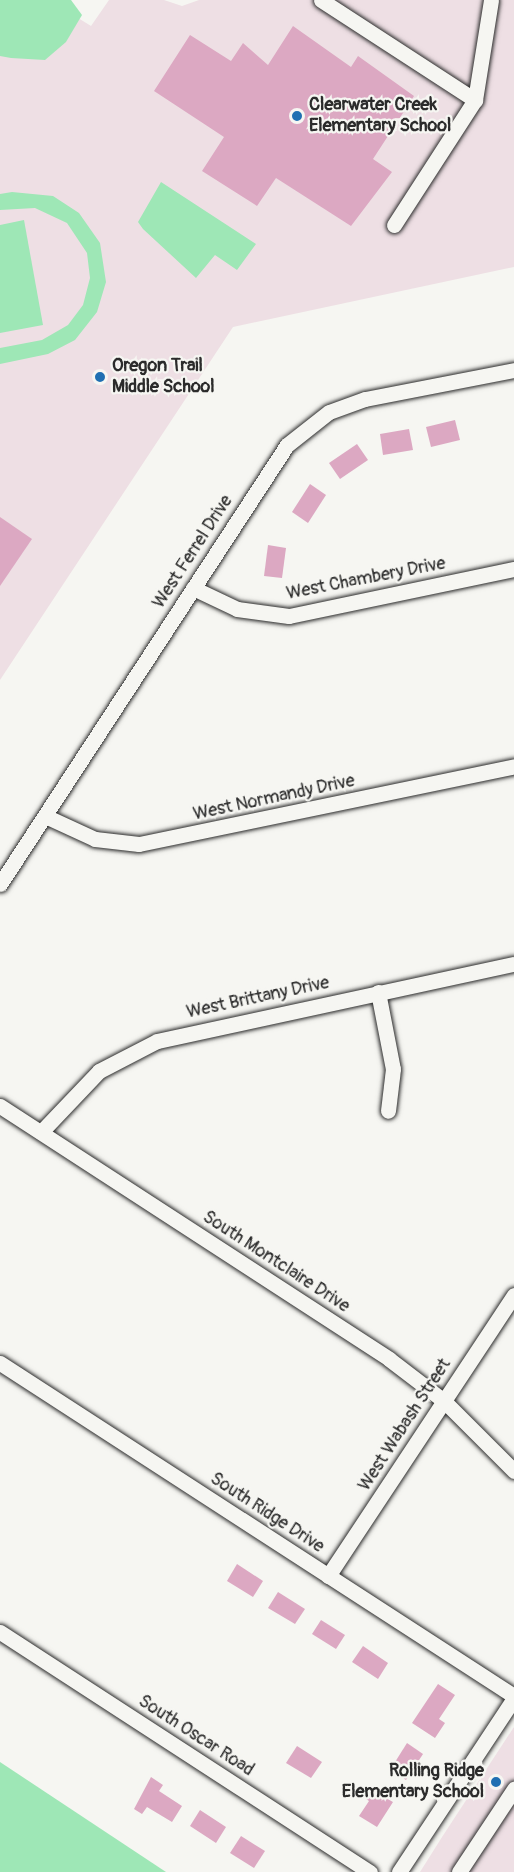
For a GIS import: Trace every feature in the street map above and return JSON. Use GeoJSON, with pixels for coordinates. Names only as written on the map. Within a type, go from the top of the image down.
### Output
{"type":"FeatureCollection","features":[{"type":"Feature","properties":{"kind":"street"},"geometry":{"type":"LineString","coordinates":[[321,0],[475,100]]}},
{"type":"Feature","properties":{"kind":"street"},"geometry":{"type":"LineString","coordinates":[[394,225],[475,100],[491,0]]}},
{"type":"Feature","properties":{"kind":"street","name":"West Ferrel Drive"},"geometry":{"type":"LineString","coordinates":[[0,884],[272,465],[305,428],[365,399],[514,370]]}},
{"type":"Feature","properties":{"kind":"street","name":"West Chambery Drive"},"geometry":{"type":"LineString","coordinates":[[193,588],[237,609],[289,616],[514,569]]}},
{"type":"Feature","properties":{"kind":"street","name":"West Normandy Drive"},"geometry":{"type":"LineString","coordinates":[[45,816],[95,839],[139,844],[514,766]]}},
{"type":"Feature","properties":{"kind":"street","name":"West Brittany Drive"},"geometry":{"type":"LineString","coordinates":[[41,1132],[99,1071],[141,1046],[514,963]]}},
{"type":"Feature","properties":{"kind":"street"},"geometry":{"type":"LineString","coordinates":[[378,992],[393,1069],[388,1111]]}},
{"type":"Feature","properties":{"kind":"street","name":"South Montclaire Drive"},"geometry":{"type":"LineString","coordinates":[[0,1106],[379,1353],[444,1401],[514,1471]]}},
{"type":"Feature","properties":{"kind":"street","name":"West Wabash Street"},"geometry":{"type":"LineString","coordinates":[[328,1576],[514,1295]]}},
{"type":"Feature","properties":{"kind":"street","name":"South Ridge Drive"},"geometry":{"type":"LineString","coordinates":[[0,1363],[514,1697]]}},
{"type":"Feature","properties":{"kind":"street","name":"South Oscar Road"},"geometry":{"type":"LineString","coordinates":[[0,1632],[370,1872]]}},
{"type":"Feature","properties":{"kind":"street"},"geometry":{"type":"LineString","coordinates":[[399,1872],[514,1697]]}},
{"type":"Feature","properties":{"kind":"street"},"geometry":{"type":"LineString","coordinates":[[459,1872],[514,1789]]}},
{"type":"Feature","properties":{"kind":"shaded area","name":"Oregon Trail Middle School"},"geometry":{"type":"Polygon","coordinates":[[[0,0],[49,0],[91,26],[109,0],[164,0],[182,6],[199,0],[514,0],[514,267],[233,327],[0,680],[0,0]]]}},
{"type":"Feature","properties":{"kind":"shaded area","name":"Rolling Ridge Elementary School"},"geometry":{"type":"Polygon","coordinates":[[[514,1727],[514,1872],[420,1872],[442,1837],[514,1727]]]}},
{"type":"Feature","properties":{"kind":"green space"},"geometry":{"type":"Polygon","coordinates":[[[0,0],[71,0],[82,15],[66,42],[45,60],[0,56],[0,0]]]}},
{"type":"Feature","properties":{"kind":"green space"},"geometry":{"type":"Polygon","coordinates":[[[161,182],[256,244],[237,270],[215,255],[196,278],[143,229],[138,222],[161,182]]]}},
{"type":"Feature","properties":{"kind":"green space"},"geometry":{"type":"Polygon","coordinates":[[[12,192],[53,196],[79,213],[100,243],[106,282],[97,312],[75,340],[48,354],[0,364],[0,348],[42,340],[68,325],[83,305],[90,278],[87,253],[67,223],[35,208],[0,210],[0,194],[12,192]]]}},
{"type":"Feature","properties":{"kind":"green space"},"geometry":{"type":"Polygon","coordinates":[[[24,220],[43,325],[0,333],[0,225],[24,220]]]}},
{"type":"Feature","properties":{"kind":"green space"},"geometry":{"type":"Polygon","coordinates":[[[0,1762],[166,1872],[0,1872],[0,1762]]]}},
{"type":"Feature","properties":{"kind":"building","name":"Clearwater Creek Elementary School"},"geometry":{"type":"Polygon","coordinates":[[[293,26],[351,67],[358,56],[414,96],[373,159],[392,172],[351,226],[276,178],[257,206],[202,171],[224,137],[154,91],[190,35],[231,61],[243,43],[268,65],[293,26]]]}},
{"type":"Feature","properties":{"kind":"building"},"geometry":{"type":"Polygon","coordinates":[[[455,420],[460,440],[431,447],[426,427],[455,420]]]}},
{"type":"Feature","properties":{"kind":"building"},"geometry":{"type":"Polygon","coordinates":[[[409,429],[413,450],[383,455],[380,434],[409,429]]]}},
{"type":"Feature","properties":{"kind":"building"},"geometry":{"type":"Polygon","coordinates":[[[357,444],[368,460],[340,479],[329,463],[357,444]]]}},
{"type":"Feature","properties":{"kind":"building"},"geometry":{"type":"Polygon","coordinates":[[[310,484],[326,495],[308,523],[292,512],[310,484]]]}},
{"type":"Feature","properties":{"kind":"building"},"geometry":{"type":"Polygon","coordinates":[[[0,517],[32,539],[0,586],[0,517]]]}},
{"type":"Feature","properties":{"kind":"building"},"geometry":{"type":"Polygon","coordinates":[[[268,545],[286,548],[282,578],[264,576],[268,545]]]}},
{"type":"Feature","properties":{"kind":"building"},"geometry":{"type":"Polygon","coordinates":[[[237,1564],[263,1581],[253,1597],[227,1581],[237,1564]]]}},
{"type":"Feature","properties":{"kind":"building"},"geometry":{"type":"Polygon","coordinates":[[[278,1592],[305,1609],[295,1624],[268,1608],[278,1592]]]}},
{"type":"Feature","properties":{"kind":"building"},"geometry":{"type":"Polygon","coordinates":[[[321,1620],[345,1635],[336,1649],[312,1634],[321,1620]]]}},
{"type":"Feature","properties":{"kind":"building"},"geometry":{"type":"Polygon","coordinates":[[[363,1646],[388,1663],[378,1679],[352,1662],[363,1646]]]}},
{"type":"Feature","properties":{"kind":"building"},"geometry":{"type":"Polygon","coordinates":[[[438,1684],[455,1695],[439,1719],[445,1723],[435,1738],[412,1723],[438,1684]]]}},
{"type":"Feature","properties":{"kind":"building"},"geometry":{"type":"Polygon","coordinates":[[[407,1743],[423,1754],[406,1780],[390,1770],[407,1743]]]}},
{"type":"Feature","properties":{"kind":"building"},"geometry":{"type":"Polygon","coordinates":[[[297,1746],[322,1762],[311,1778],[286,1763],[297,1746]]]}},
{"type":"Feature","properties":{"kind":"building"},"geometry":{"type":"Polygon","coordinates":[[[151,1777],[163,1785],[159,1791],[182,1806],[172,1822],[147,1807],[142,1814],[134,1809],[151,1777]]]}},
{"type":"Feature","properties":{"kind":"building"},"geometry":{"type":"Polygon","coordinates":[[[368,1788],[393,1802],[377,1827],[359,1816],[369,1801],[362,1796],[368,1788]]]}},
{"type":"Feature","properties":{"kind":"building"},"geometry":{"type":"Polygon","coordinates":[[[200,1810],[226,1827],[216,1843],[190,1826],[200,1810]]]}},
{"type":"Feature","properties":{"kind":"building"},"geometry":{"type":"Polygon","coordinates":[[[241,1836],[265,1851],[254,1868],[230,1853],[241,1836]]]}},
{"type":"Feature","properties":{"kind":"place","name":"Clearwater Creek Elementary School"},"geometry":{"type":"Point","coordinates":[297,116]}},
{"type":"Feature","properties":{"kind":"place","name":"Oregon Trail Middle School"},"geometry":{"type":"Point","coordinates":[100,377]}},
{"type":"Feature","properties":{"kind":"place","name":"Rolling Ridge Elementary School"},"geometry":{"type":"Point","coordinates":[496,1782]}}]}
